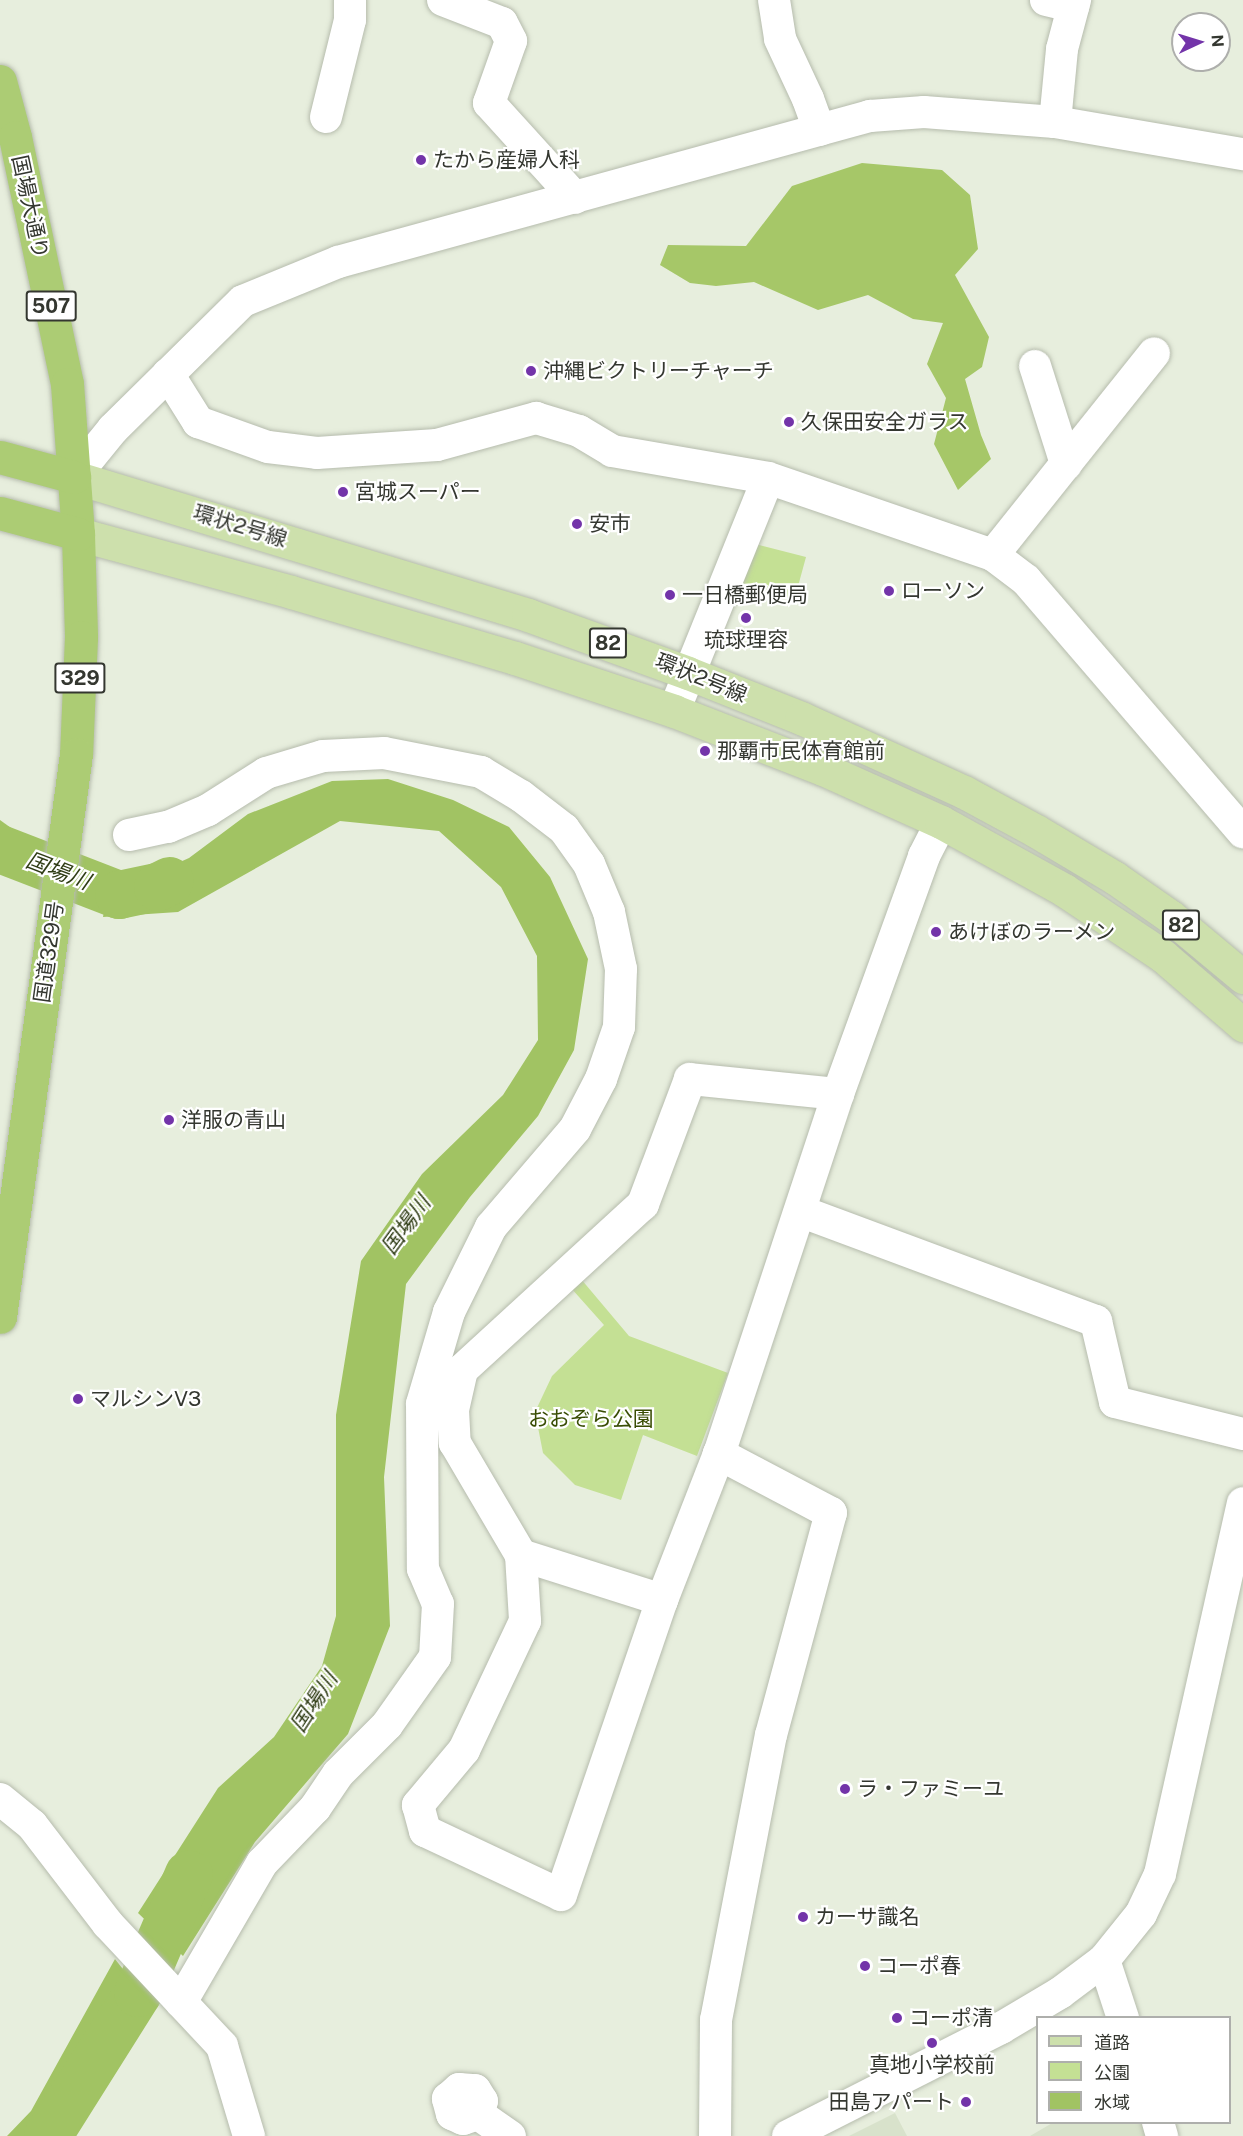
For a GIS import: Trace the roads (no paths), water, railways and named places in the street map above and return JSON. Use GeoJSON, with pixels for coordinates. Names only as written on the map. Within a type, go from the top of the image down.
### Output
{"type":"FeatureCollection","features":[{"type":"Feature","properties":{"kind":"highway","name":"国場大通り"},"geometry":{"type":"LineString","coordinates":[[0,81],[15,137],[67,384],[74,477]]}},
{"type":"Feature","properties":{"kind":"highway"},"geometry":{"type":"LineString","coordinates":[[0,457],[74,477]]}},
{"type":"Feature","properties":{"kind":"highway","name":"国道329号"},"geometry":{"type":"LineString","coordinates":[[1,1299],[78,734],[81,638],[74,477]]}},
{"type":"Feature","properties":{"kind":"highway"},"geometry":{"type":"LineString","coordinates":[[0,513],[78,534]]}},
{"type":"Feature","properties":{"kind":"main road","name":"環状2号線"},"geometry":{"type":"LineString","coordinates":[[74,477],[528,615],[688,673],[897,761],[964,792],[1115,878],[1162,911],[1243,977]]}},
{"type":"Feature","properties":{"kind":"main road","name":"環状2号線"},"geometry":{"type":"LineString","coordinates":[[78,534],[462,642],[674,711],[823,769],[941,822],[1064,890],[1163,956],[1243,1025]]}},
{"type":"Feature","properties":{"kind":"street"},"geometry":{"type":"LineString","coordinates":[[326,117],[350,20],[350,0]]}},
{"type":"Feature","properties":{"kind":"street"},"geometry":{"type":"LineString","coordinates":[[443,0],[502,23],[511,41],[489,103],[575,198]]}},
{"type":"Feature","properties":{"kind":"street"},"geometry":{"type":"LineString","coordinates":[[774,0],[780,39],[808,99],[819,130]]}},
{"type":"Feature","properties":{"kind":"street"},"geometry":{"type":"LineString","coordinates":[[1055,122],[1064,2]]}},
{"type":"Feature","properties":{"kind":"street"},"geometry":{"type":"LineString","coordinates":[[74,477],[113,429],[243,301],[338,262],[870,116],[924,112],[1055,122],[1243,154]]}},
{"type":"Feature","properties":{"kind":"street"},"geometry":{"type":"LineString","coordinates":[[993,555],[1154,352]]}},
{"type":"Feature","properties":{"kind":"street"},"geometry":{"type":"LineString","coordinates":[[1035,366],[1066,464]]}},
{"type":"Feature","properties":{"kind":"street"},"geometry":{"type":"LineString","coordinates":[[168,374],[198,422],[268,447],[317,453],[437,445],[536,418],[579,431],[612,452],[768,478],[993,555],[1026,580],[1243,831]]}},
{"type":"Feature","properties":{"kind":"street"},"geometry":{"type":"LineString","coordinates":[[674,711],[768,478]]}},
{"type":"Feature","properties":{"kind":"street"},"geometry":{"type":"LineString","coordinates":[[129,835],[168,827],[208,810],[266,773],[323,756],[384,753],[481,772],[521,796],[564,829],[589,864],[609,912],[621,969],[620,1027],[601,1078],[575,1129],[491,1227],[449,1312],[422,1404],[423,1569],[438,1604],[435,1657],[387,1725],[338,1774],[315,1808],[262,1863],[181,2002]]}},
{"type":"Feature","properties":{"kind":"street"},"geometry":{"type":"LineString","coordinates":[[838,1094],[690,1079],[643,1204],[462,1370],[453,1410],[455,1443],[521,1555],[525,1621],[464,1750],[418,1805],[425,1831],[561,1895],[662,1600],[719,1454],[838,1094],[924,856],[941,822]]}},
{"type":"Feature","properties":{"kind":"street"},"geometry":{"type":"LineString","coordinates":[[800,1211],[1096,1321],[1115,1402],[1243,1434]]}},
{"type":"Feature","properties":{"kind":"street"},"geometry":{"type":"LineString","coordinates":[[715,2136],[716,2020],[771,1735],[831,1513],[719,1454]]}},
{"type":"Feature","properties":{"kind":"street"},"geometry":{"type":"LineString","coordinates":[[788,2136],[1000,2028],[1060,1993],[1104,1960],[1141,1914],[1160,1874],[1237,1560],[1243,1503]]}},
{"type":"Feature","properties":{"kind":"street"},"geometry":{"type":"LineString","coordinates":[[521,1555],[662,1600]]}},
{"type":"Feature","properties":{"kind":"street"},"geometry":{"type":"LineString","coordinates":[[0,1799],[32,1825],[108,1924],[222,2046],[249,2136]]}},
{"type":"Feature","properties":{"kind":"street"},"geometry":{"type":"LineString","coordinates":[[1104,1960],[1122,2016]]}},
{"type":"Feature","properties":{"kind":"street"},"geometry":{"type":"LineString","coordinates":[[478,2114],[510,2136]]}},
{"type":"Feature","properties":{"kind":"water"},"geometry":{"type":"Polygon","coordinates":[[[388,779],[453,800],[509,827],[550,877],[588,959],[574,1050],[538,1116],[470,1197],[406,1284],[384,1477],[390,1626],[348,1734],[255,1842],[183,1956],[138,1913],[218,1788],[274,1737],[322,1666],[336,1616],[336,1415],[361,1261],[422,1174],[503,1095],[538,1040],[537,956],[501,887],[439,831],[340,821],[178,912],[103,917],[111,871],[151,875],[189,858],[248,814],[332,781],[388,779]]]}},
{"type":"Feature","properties":{"kind":"water"},"geometry":{"type":"Polygon","coordinates":[[[0,820],[18,833],[14,878],[0,872],[0,820]]]}},
{"type":"Feature","properties":{"kind":"water"},"geometry":{"type":"Polygon","coordinates":[[[115,1959],[149,2002],[65,2136],[7,2136],[31,2111],[115,1959]]]}},
{"type":"Feature","properties":{"kind":"waterway","name":"国場川"},"geometry":{"type":"LineString","coordinates":[[0,849],[119,895],[158,887],[170,881]]}},
{"type":"Feature","properties":{"kind":"waterway","name":"国場川"},"geometry":{"type":"LineString","coordinates":[[48,2136],[138,1993],[189,1874]]}},
{"type":"Feature","properties":{"kind":"place","name":"たから産婦人科"},"geometry":{"type":"Point","coordinates":[421,160]}},
{"type":"Feature","properties":{"kind":"place","name":"沖縄ビクトリーチャーチ"},"geometry":{"type":"Point","coordinates":[531,371]}},
{"type":"Feature","properties":{"kind":"place","name":"久保田安全ガラス"},"geometry":{"type":"Point","coordinates":[789,422]}},
{"type":"Feature","properties":{"kind":"place","name":"宮城スーパー"},"geometry":{"type":"Point","coordinates":[343,492]}},
{"type":"Feature","properties":{"kind":"place","name":"安市"},"geometry":{"type":"Point","coordinates":[577,524]}},
{"type":"Feature","properties":{"kind":"place","name":"ローソン"},"geometry":{"type":"Point","coordinates":[889,591]}},
{"type":"Feature","properties":{"kind":"place","name":"一日橋郵便局"},"geometry":{"type":"Point","coordinates":[670,595]}},
{"type":"Feature","properties":{"kind":"place","name":"琉球理容"},"geometry":{"type":"Point","coordinates":[746,618]}},
{"type":"Feature","properties":{"kind":"place","name":"那覇市民体育館前"},"geometry":{"type":"Point","coordinates":[705,751]}},
{"type":"Feature","properties":{"kind":"place","name":"あけぼのラーメン"},"geometry":{"type":"Point","coordinates":[936,932]}},
{"type":"Feature","properties":{"kind":"place","name":"洋服の青山"},"geometry":{"type":"Point","coordinates":[169,1120]}},
{"type":"Feature","properties":{"kind":"place","name":"マルシンV3"},"geometry":{"type":"Point","coordinates":[78,1399]}},
{"type":"Feature","properties":{"kind":"place","name":"ラ・ファミーユ"},"geometry":{"type":"Point","coordinates":[845,1789]}},
{"type":"Feature","properties":{"kind":"place","name":"カーサ識名"},"geometry":{"type":"Point","coordinates":[803,1917]}},
{"type":"Feature","properties":{"kind":"place","name":"コーポ春"},"geometry":{"type":"Point","coordinates":[865,1966]}},
{"type":"Feature","properties":{"kind":"place","name":"コーポ清"},"geometry":{"type":"Point","coordinates":[897,2018]}},
{"type":"Feature","properties":{"kind":"place","name":"真地小学校前"},"geometry":{"type":"Point","coordinates":[932,2043]}},
{"type":"Feature","properties":{"kind":"place","name":"田島アパート"},"geometry":{"type":"Point","coordinates":[966,2102]}},
{"type":"Feature","properties":{"kind":"park label","name":"おおぞら公園"},"geometry":{"type":"Point","coordinates":[591,1419]}}]}
